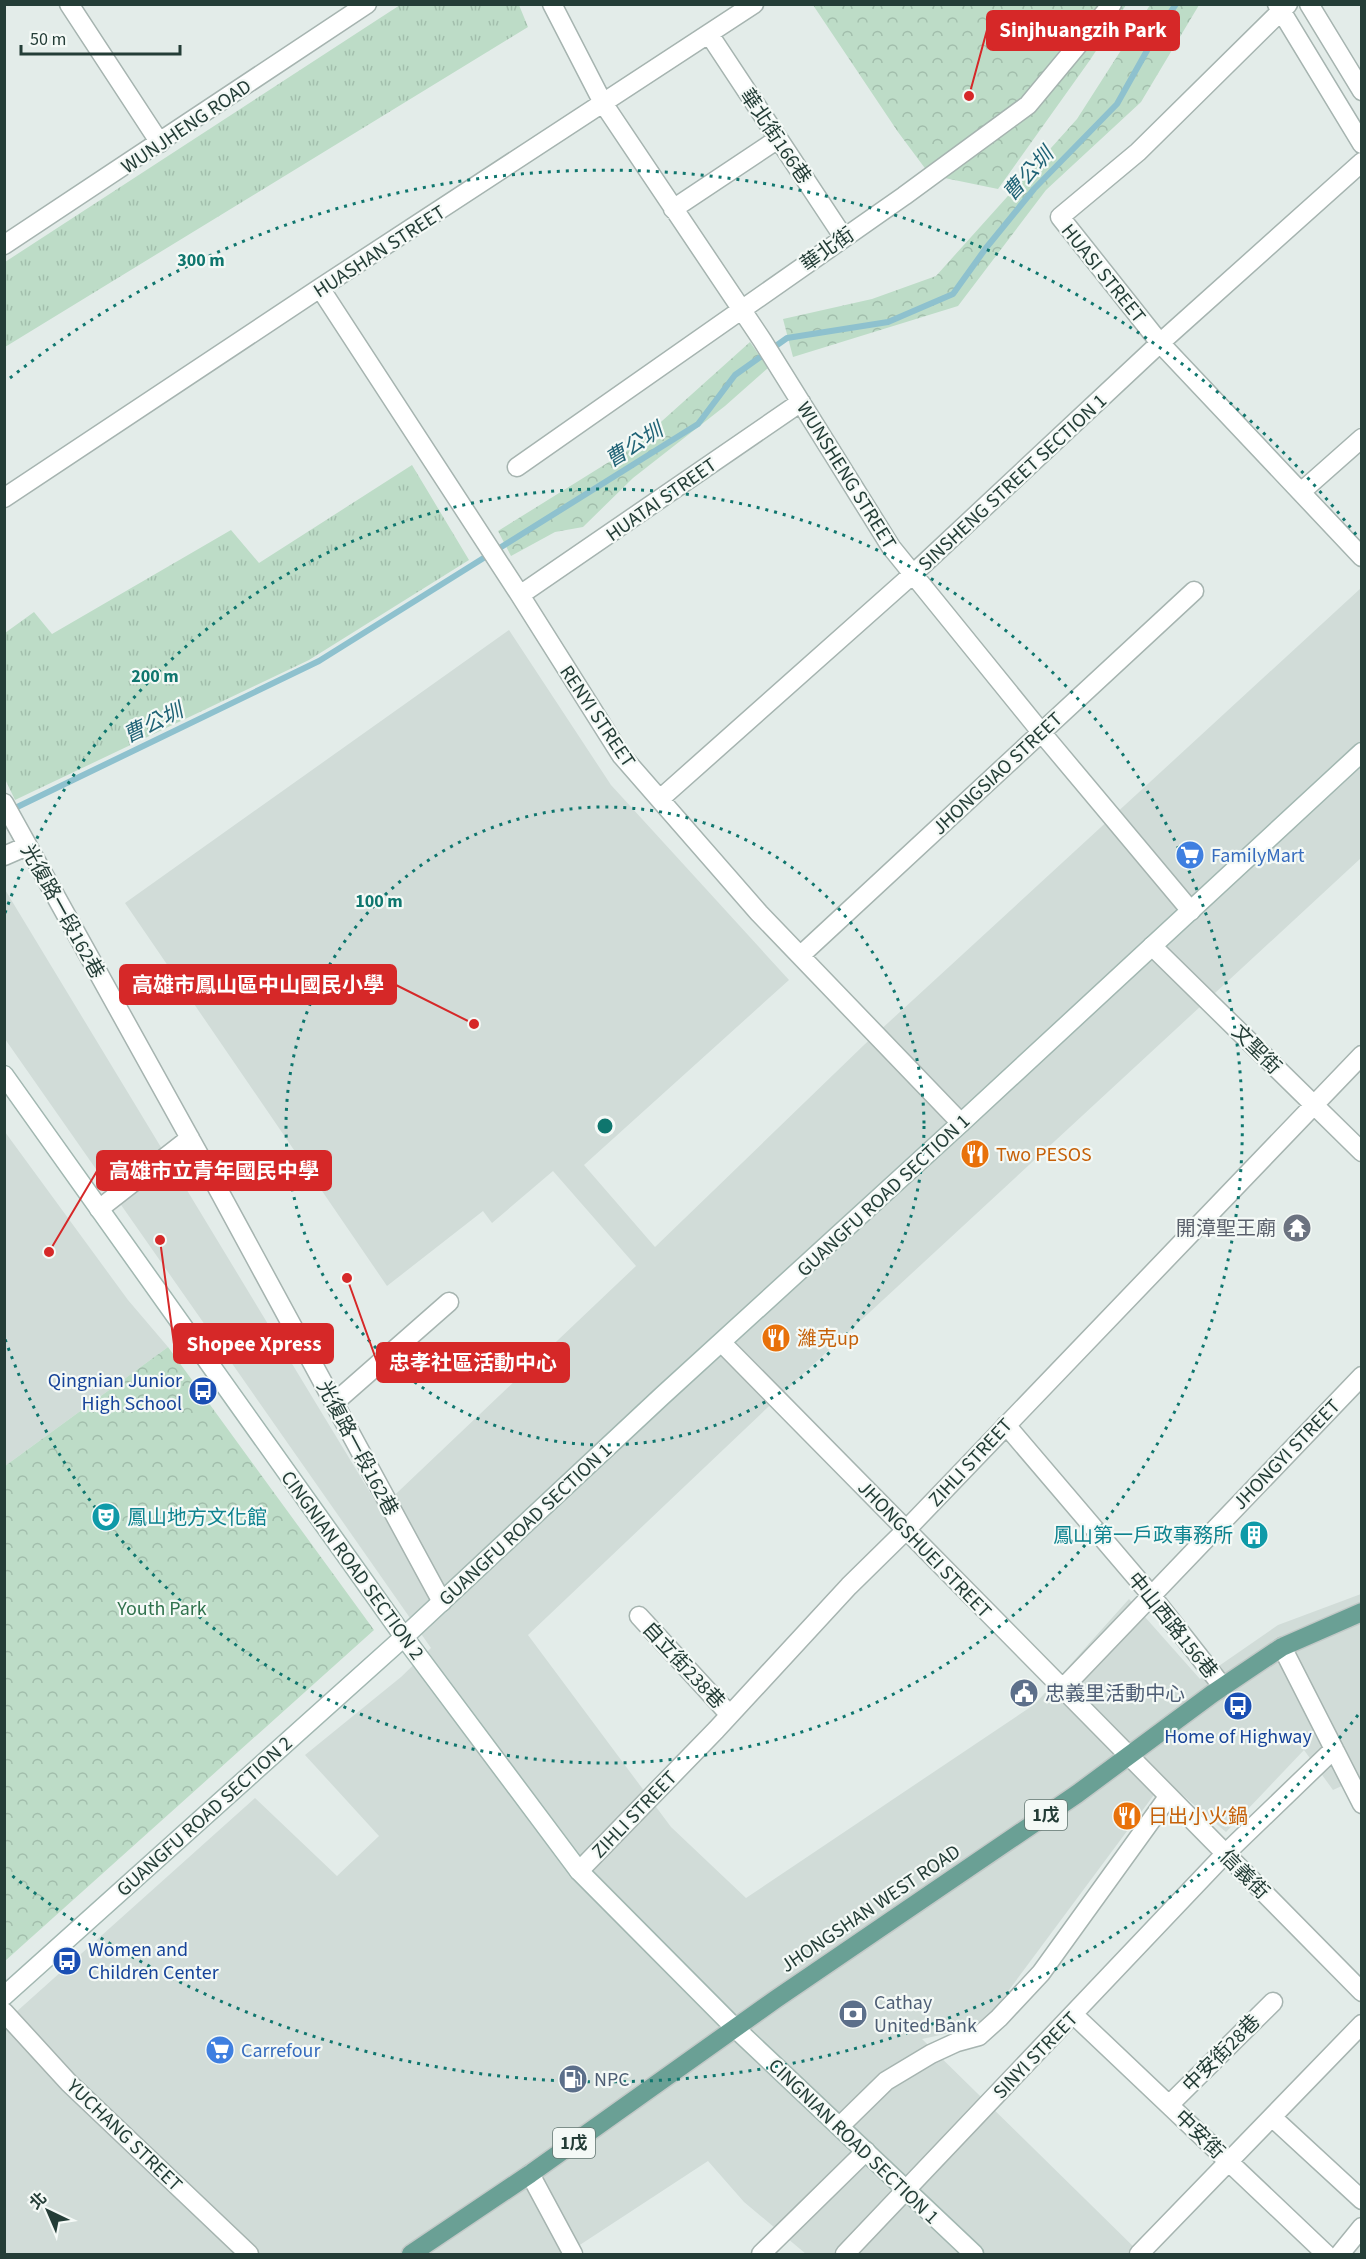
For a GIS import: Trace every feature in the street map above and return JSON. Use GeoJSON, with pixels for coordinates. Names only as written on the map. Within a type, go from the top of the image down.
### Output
{"type":"FeatureCollection","features":[{"type":"Feature","properties":{"kind":"main road","name":"JHONGSHAN WEST ROAD"},"geometry":{"type":"LineString","coordinates":[[411,2254],[530,2174],[735,2028],[1067,1800],[1282,1647],[1362,1612]]}},
{"type":"Feature","properties":{"kind":"street"},"geometry":{"type":"LineString","coordinates":[[69,4],[160,143]]}},
{"type":"Feature","properties":{"kind":"street","name":"WUNJHENG ROAD"},"geometry":{"type":"LineString","coordinates":[[4,245],[367,4]]}},
{"type":"Feature","properties":{"kind":"street","name":"WUNSHENG STREET"},"geometry":{"type":"LineString","coordinates":[[552,4],[603,103],[763,342],[891,547],[1041,732],[1191,911]]}},
{"type":"Feature","properties":{"kind":"street","name":"HUASHAN STREET"},"geometry":{"type":"LineString","coordinates":[[4,498],[754,4]]}},
{"type":"Feature","properties":{"kind":"street","name":"華北街"},"geometry":{"type":"LineString","coordinates":[[517,467],[844,238],[1028,105],[1112,4]]}},
{"type":"Feature","properties":{"kind":"street"},"geometry":{"type":"LineString","coordinates":[[1309,4],[1362,91]]}},
{"type":"Feature","properties":{"kind":"street"},"geometry":{"type":"LineString","coordinates":[[1282,7],[1362,144]]}},
{"type":"Feature","properties":{"kind":"street","name":"HUASI STREET"},"geometry":{"type":"LineString","coordinates":[[1282,7],[1138,152],[1060,217],[1160,343],[1362,557]]}},
{"type":"Feature","properties":{"kind":"street","name":"華北街166巷"},"geometry":{"type":"LineString","coordinates":[[708,34],[844,238]]}},
{"type":"Feature","properties":{"kind":"street"},"geometry":{"type":"LineString","coordinates":[[673,209],[778,139]]}},
{"type":"Feature","properties":{"kind":"street","name":"SINSHENG STREET SECTION 1"},"geometry":{"type":"LineString","coordinates":[[660,799],[913,574],[1160,343],[1362,162]]}},
{"type":"Feature","properties":{"kind":"street","name":"RENYI STREET"},"geometry":{"type":"LineString","coordinates":[[320,288],[493,553],[621,755],[759,913],[961,1123]]}},
{"type":"Feature","properties":{"kind":"street","name":"HUATAI STREET"},"geometry":{"type":"LineString","coordinates":[[520,595],[801,402]]}},
{"type":"Feature","properties":{"kind":"street"},"geometry":{"type":"LineString","coordinates":[[1301,492],[1362,438]]}},
{"type":"Feature","properties":{"kind":"street","name":"JHONGSIAO STREET"},"geometry":{"type":"LineString","coordinates":[[801,955],[1194,591]]}},
{"type":"Feature","properties":{"kind":"street","name":"GUANGFU ROAD SECTION 1"},"geometry":{"type":"LineString","coordinates":[[404,1637],[662,1396],[1362,752]]}},
{"type":"Feature","properties":{"kind":"street","name":"光復路一段162巷"},"geometry":{"type":"LineString","coordinates":[[4,803],[190,1138],[442,1602]]}},
{"type":"Feature","properties":{"kind":"street"},"geometry":{"type":"LineString","coordinates":[[4,856],[27,846]]}},
{"type":"Feature","properties":{"kind":"street","name":"文聖街"},"geometry":{"type":"LineString","coordinates":[[1152,946],[1362,1152]]}},
{"type":"Feature","properties":{"kind":"street","name":"ZIHLI STREET"},"geometry":{"type":"LineString","coordinates":[[579,1871],[849,1586],[906,1530],[1362,1054]]}},
{"type":"Feature","properties":{"kind":"street","name":"CINGNIAN ROAD SECTION 2"},"geometry":{"type":"LineString","coordinates":[[4,1075],[404,1637],[579,1871],[735,2028]]}},
{"type":"Feature","properties":{"kind":"street"},"geometry":{"type":"LineString","coordinates":[[99,1209],[190,1138]]}},
{"type":"Feature","properties":{"kind":"street"},"geometry":{"type":"LineString","coordinates":[[334,1403],[449,1302]]}},
{"type":"Feature","properties":{"kind":"street","name":"JHONGSHUEI STREET"},"geometry":{"type":"LineString","coordinates":[[722,1343],[1127,1756]]}},
{"type":"Feature","properties":{"kind":"street","name":"JHONGYI STREET"},"geometry":{"type":"LineString","coordinates":[[1062,1689],[1362,1376]]}},
{"type":"Feature","properties":{"kind":"street","name":"中山西路156巷"},"geometry":{"type":"LineString","coordinates":[[1006,1425],[1151,1596],[1223,1687]]}},
{"type":"Feature","properties":{"kind":"street","name":"自立街238巷"},"geometry":{"type":"LineString","coordinates":[[639,1616],[729,1714]]}},
{"type":"Feature","properties":{"kind":"street","name":"GUANGFU ROAD SECTION 2"},"geometry":{"type":"LineString","coordinates":[[4,1996],[404,1637]]}},
{"type":"Feature","properties":{"kind":"street"},"geometry":{"type":"LineString","coordinates":[[1282,1647],[1362,1804]]}},
{"type":"Feature","properties":{"kind":"street","name":"SINYI STREET"},"geometry":{"type":"LineString","coordinates":[[844,2254],[1225,1854],[1334,1749]]}},
{"type":"Feature","properties":{"kind":"street","name":"信義街"},"geometry":{"type":"LineString","coordinates":[[1127,1756],[1362,1992]]}},
{"type":"Feature","properties":{"kind":"street"},"geometry":{"type":"LineString","coordinates":[[840,2127],[886,2081],[930,2054],[957,2042],[979,2036],[999,2018],[1041,1973],[1168,1797]]}},
{"type":"Feature","properties":{"kind":"street","name":"中安街28巷"},"geometry":{"type":"LineString","coordinates":[[1169,2105],[1273,2002]]}},
{"type":"Feature","properties":{"kind":"street","name":"YUCHANG STREET"},"geometry":{"type":"LineString","coordinates":[[4,2012],[69,2083],[249,2254]]}},
{"type":"Feature","properties":{"kind":"street","name":"中安街"},"geometry":{"type":"LineString","coordinates":[[1074,2015],[1326,2254]]}},
{"type":"Feature","properties":{"kind":"street"},"geometry":{"type":"LineString","coordinates":[[1139,2254],[1362,2024]]}},
{"type":"Feature","properties":{"kind":"street","name":"CINGNIAN ROAD SECTION 1"},"geometry":{"type":"LineString","coordinates":[[735,2028],[974,2254]]}},
{"type":"Feature","properties":{"kind":"street"},"geometry":{"type":"LineString","coordinates":[[1272,2117],[1362,2200]]}},
{"type":"Feature","properties":{"kind":"street"},"geometry":{"type":"LineString","coordinates":[[760,2254],[866,2151]]}},
{"type":"Feature","properties":{"kind":"street"},"geometry":{"type":"LineString","coordinates":[[530,2174],[573,2254]]}},
{"type":"Feature","properties":{"kind":"street"},"geometry":{"type":"LineString","coordinates":[[1340,2254],[1362,2227]]}},
{"type":"Feature","properties":{"kind":"shaded area"},"geometry":{"type":"Polygon","coordinates":[[[1361,588],[1361,858],[804,1373],[528,1635],[671,1827],[746,1898],[1035,1704],[1129,1599],[1200,1679],[1278,1625],[1361,1594],[1361,1777],[1333,1790],[1304,1750],[1226,1832],[1165,1780],[986,2021],[922,2039],[1141,2254],[806,2254],[744,2202],[708,2161],[566,2254],[5,2254],[5,2022],[255,1798],[337,1876],[379,1836],[305,1755],[401,1677],[431,1648],[5,1039],[4,888],[380,1509],[636,1266],[553,1171],[492,1223],[483,1211],[387,1286],[125,903],[509,630],[611,785],[789,980],[584,1165],[655,1247],[864,1045],[1361,588]]]}},
{"type":"Feature","properties":{"kind":"shaded area"},"geometry":{"type":"Polygon","coordinates":[[[5,1132],[128,1300],[168,1347],[5,1466],[5,1132]]]}},
{"type":"Feature","properties":{"kind":"green space"},"geometry":{"type":"Polygon","coordinates":[[[400,5],[519,5],[528,27],[5,347],[5,262],[400,5]]]}},
{"type":"Feature","properties":{"kind":"green space"},"geometry":{"type":"Polygon","coordinates":[[[813,5],[1126,5],[1090,60],[998,189],[930,175],[898,132],[813,5]]]}},
{"type":"Feature","properties":{"kind":"green space"},"geometry":{"type":"Polygon","coordinates":[[[1150,5],[1199,5],[1141,102],[1046,190],[958,306],[793,357],[783,319],[872,299],[936,276],[1077,119],[1150,5]]]}},
{"type":"Feature","properties":{"kind":"green space"},"geometry":{"type":"Polygon","coordinates":[[[750,342],[768,368],[725,406],[633,478],[583,527],[555,532],[511,556],[498,531],[633,447],[750,342]]]}},
{"type":"Feature","properties":{"kind":"green space"},"geometry":{"type":"Polygon","coordinates":[[[412,465],[469,560],[309,660],[15,800],[5,779],[5,633],[34,612],[52,634],[231,530],[259,563],[412,465]]]}},
{"type":"Feature","properties":{"kind":"green space","name":"Youth Park"},"geometry":{"type":"Polygon","coordinates":[[[168,1347],[374,1630],[5,1961],[5,1466],[168,1347]]]}},
{"type":"Feature","properties":{"kind":"waterway","name":"曹公圳"},"geometry":{"type":"LineString","coordinates":[[11,810],[319,661],[698,424],[735,375],[787,338],[888,322],[953,294],[986,248],[1034,189],[1117,104],[1176,4]]}},
{"type":"Feature","properties":{"kind":"place","name":"Sinjhuangzih Park"},"geometry":{"type":"Point","coordinates":[969,96]}},
{"type":"Feature","properties":{"kind":"place","name":"FamilyMart"},"geometry":{"type":"Point","coordinates":[1190,855]}},
{"type":"Feature","properties":{"kind":"place","name":"高雄市鳳山區中山國民小學"},"geometry":{"type":"Point","coordinates":[474,1024]}},
{"type":"Feature","properties":{"kind":"place","name":"Two PESOS"},"geometry":{"type":"Point","coordinates":[975,1154]}},
{"type":"Feature","properties":{"kind":"place","name":"開漳聖王廟"},"geometry":{"type":"Point","coordinates":[1297,1228]}},
{"type":"Feature","properties":{"kind":"place","name":"Shopee Xpress"},"geometry":{"type":"Point","coordinates":[160,1240]}},
{"type":"Feature","properties":{"kind":"place","name":"高雄市立青年國民中學"},"geometry":{"type":"Point","coordinates":[49,1252]}},
{"type":"Feature","properties":{"kind":"place","name":"忠孝社區活動中心"},"geometry":{"type":"Point","coordinates":[347,1278]}},
{"type":"Feature","properties":{"kind":"place","name":"濰克up"},"geometry":{"type":"Point","coordinates":[776,1338]}},
{"type":"Feature","properties":{"kind":"place","name":"Qingnian Junior High School"},"geometry":{"type":"Point","coordinates":[203,1391]}},
{"type":"Feature","properties":{"kind":"place","name":"鳳山地方文化館"},"geometry":{"type":"Point","coordinates":[106,1517]}},
{"type":"Feature","properties":{"kind":"place","name":"鳳山第一戶政事務所"},"geometry":{"type":"Point","coordinates":[1254,1535]}},
{"type":"Feature","properties":{"kind":"place","name":"忠義里活動中心"},"geometry":{"type":"Point","coordinates":[1024,1693]}},
{"type":"Feature","properties":{"kind":"place","name":"Home of Highway"},"geometry":{"type":"Point","coordinates":[1238,1706]}},
{"type":"Feature","properties":{"kind":"place","name":"日出小火鍋"},"geometry":{"type":"Point","coordinates":[1127,1816]}},
{"type":"Feature","properties":{"kind":"place","name":"Women and Children Center"},"geometry":{"type":"Point","coordinates":[67,1961]}},
{"type":"Feature","properties":{"kind":"place","name":"Cathay United Bank"},"geometry":{"type":"Point","coordinates":[853,2014]}},
{"type":"Feature","properties":{"kind":"place","name":"Carrefour"},"geometry":{"type":"Point","coordinates":[220,2050]}},
{"type":"Feature","properties":{"kind":"place","name":"NPC"},"geometry":{"type":"Point","coordinates":[573,2079]}}]}
